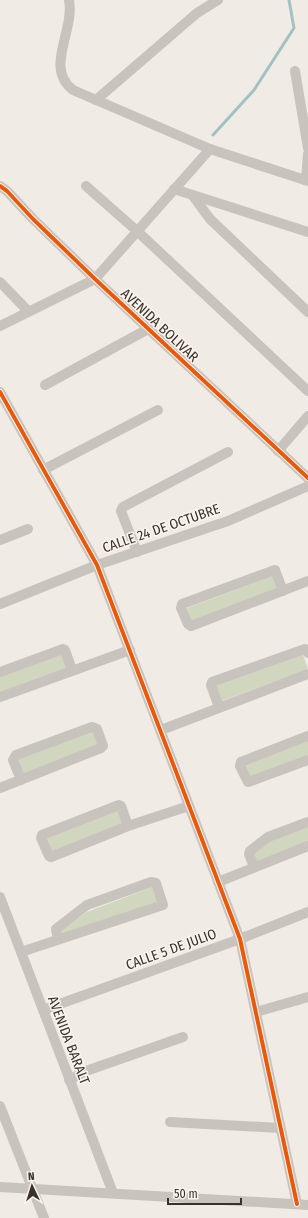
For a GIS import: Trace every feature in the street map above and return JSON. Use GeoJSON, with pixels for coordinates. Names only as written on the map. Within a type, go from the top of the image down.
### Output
{"type":"FeatureCollection","features":[{"type":"Feature","properties":{"kind":"street"},"geometry":{"type":"LineString","coordinates":[[69,0],[69,18],[61,56],[61,77],[65,84],[73,90],[210,149],[307,181],[308,154]]}},
{"type":"Feature","properties":{"kind":"street"},"geometry":{"type":"LineString","coordinates":[[96,100],[197,13],[212,2]]}},
{"type":"Feature","properties":{"kind":"street"},"geometry":{"type":"LineString","coordinates":[[295,71],[308,148]]}},
{"type":"Feature","properties":{"kind":"street"},"geometry":{"type":"LineString","coordinates":[[0,326],[95,279],[210,149]]}},
{"type":"Feature","properties":{"kind":"street","name":"AVENIDA BOLIVAR"},"geometry":{"type":"LineString","coordinates":[[0,186],[7,191],[33,220],[95,279],[308,478]]}},
{"type":"Feature","properties":{"kind":"street"},"geometry":{"type":"LineString","coordinates":[[86,186],[137,231],[308,391]]}},
{"type":"Feature","properties":{"kind":"street"},"geometry":{"type":"LineString","coordinates":[[174,189],[308,232]]}},
{"type":"Feature","properties":{"kind":"street"},"geometry":{"type":"LineString","coordinates":[[193,196],[210,219],[308,312]]}},
{"type":"Feature","properties":{"kind":"street"},"geometry":{"type":"LineString","coordinates":[[0,282],[28,311]]}},
{"type":"Feature","properties":{"kind":"street"},"geometry":{"type":"LineString","coordinates":[[44,385],[148,329]]}},
{"type":"Feature","properties":{"kind":"street"},"geometry":{"type":"LineString","coordinates":[[0,393],[97,564],[240,939],[296,1204]]}},
{"type":"Feature","properties":{"kind":"street"},"geometry":{"type":"LineString","coordinates":[[43,470],[158,410]]}},
{"type":"Feature","properties":{"kind":"street"},"geometry":{"type":"LineString","coordinates":[[278,451],[308,416]]}},
{"type":"Feature","properties":{"kind":"street"},"geometry":{"type":"LineString","coordinates":[[137,552],[121,511],[123,507],[228,452]]}},
{"type":"Feature","properties":{"kind":"street","name":"CALLE 24 DE OCTUBRE"},"geometry":{"type":"LineString","coordinates":[[0,604],[97,564],[228,521],[308,486]]}},
{"type":"Feature","properties":{"kind":"street"},"geometry":{"type":"LineString","coordinates":[[0,540],[28,529]]}},
{"type":"Feature","properties":{"kind":"street"},"geometry":{"type":"LineString","coordinates":[[283,591],[276,571],[273,570],[182,604],[181,608],[188,624],[191,626],[283,591],[308,581]]}},
{"type":"Feature","properties":{"kind":"street"},"geometry":{"type":"LineString","coordinates":[[0,672],[63,649],[65,650],[72,670]]}},
{"type":"Feature","properties":{"kind":"street"},"geometry":{"type":"LineString","coordinates":[[219,707],[211,685],[212,682],[305,649],[308,653]]}},
{"type":"Feature","properties":{"kind":"street"},"geometry":{"type":"LineString","coordinates":[[0,697],[130,650]]}},
{"type":"Feature","properties":{"kind":"street"},"geometry":{"type":"LineString","coordinates":[[161,730],[308,674]]}},
{"type":"Feature","properties":{"kind":"street"},"geometry":{"type":"LineString","coordinates":[[0,788],[21,780],[101,748],[102,746],[97,729],[92,727],[16,755],[13,760],[21,780]]}},
{"type":"Feature","properties":{"kind":"street"},"geometry":{"type":"LineString","coordinates":[[308,736],[242,762],[240,766],[248,782],[308,760]]}},
{"type":"Feature","properties":{"kind":"street"},"geometry":{"type":"LineString","coordinates":[[128,826],[121,806],[119,805],[42,835],[41,838],[49,856],[51,857],[128,826],[190,806]]}},
{"type":"Feature","properties":{"kind":"street"},"geometry":{"type":"LineString","coordinates":[[254,867],[249,854],[255,847],[268,837],[308,822]]}},
{"type":"Feature","properties":{"kind":"street"},"geometry":{"type":"LineString","coordinates":[[218,882],[308,846]]}},
{"type":"Feature","properties":{"kind":"street"},"geometry":{"type":"LineString","coordinates":[[21,952],[58,940],[163,905],[156,883],[152,882],[88,905],[56,929],[58,940]]}},
{"type":"Feature","properties":{"kind":"street","name":"AVENIDA BARALT"},"geometry":{"type":"LineString","coordinates":[[0,897],[69,1080],[114,1193]]}},
{"type":"Feature","properties":{"kind":"street","name":"CALLE 5 DE JULIO"},"geometry":{"type":"LineString","coordinates":[[43,1010],[240,939],[308,912]]}},
{"type":"Feature","properties":{"kind":"street"},"geometry":{"type":"LineString","coordinates":[[256,1012],[308,997]]}},
{"type":"Feature","properties":{"kind":"street"},"geometry":{"type":"LineString","coordinates":[[69,1080],[86,1071],[183,1037]]}},
{"type":"Feature","properties":{"kind":"street"},"geometry":{"type":"LineString","coordinates":[[0,1106],[31,1189],[44,1218]]}},
{"type":"Feature","properties":{"kind":"street"},"geometry":{"type":"LineString","coordinates":[[170,1122],[280,1128]]}},
{"type":"Feature","properties":{"kind":"street"},"geometry":{"type":"LineString","coordinates":[[0,1186],[308,1205]]}},
{"type":"Feature","properties":{"kind":"green space"},"geometry":{"type":"Polygon","coordinates":[[[273,576],[277,590],[191,621],[187,608],[273,576]]]}},
{"type":"Feature","properties":{"kind":"green space"},"geometry":{"type":"Polygon","coordinates":[[[63,652],[67,668],[0,692],[0,677],[63,652]]]}},
{"type":"Feature","properties":{"kind":"green space"},"geometry":{"type":"Polygon","coordinates":[[[303,655],[308,669],[222,701],[216,686],[303,655]]]}},
{"type":"Feature","properties":{"kind":"green space"},"geometry":{"type":"Polygon","coordinates":[[[93,732],[98,746],[23,775],[18,759],[93,732]]]}},
{"type":"Feature","properties":{"kind":"green space"},"geometry":{"type":"Polygon","coordinates":[[[308,741],[308,755],[249,777],[244,766],[308,741]]]}},
{"type":"Feature","properties":{"kind":"green space"},"geometry":{"type":"Polygon","coordinates":[[[118,810],[124,825],[52,852],[46,838],[118,810]]]}},
{"type":"Feature","properties":{"kind":"green space"},"geometry":{"type":"Polygon","coordinates":[[[308,825],[308,843],[257,862],[253,852],[266,841],[308,825]]]}},
{"type":"Feature","properties":{"kind":"green space"},"geometry":{"type":"Polygon","coordinates":[[[152,887],[158,902],[63,934],[61,931],[87,912],[152,887]]]}},
{"type":"Feature","properties":{"kind":"waterway"},"geometry":{"type":"LineString","coordinates":[[213,135],[254,90],[294,28],[289,0]]}},
{"type":"Feature","properties":{"kind":"cycle path"},"geometry":{"type":"LineString","coordinates":[[0,186],[7,191],[33,219],[95,279],[308,478]]}},
{"type":"Feature","properties":{"kind":"cycle path"},"geometry":{"type":"LineString","coordinates":[[0,392],[97,565],[240,939],[297,1204]]}}]}
